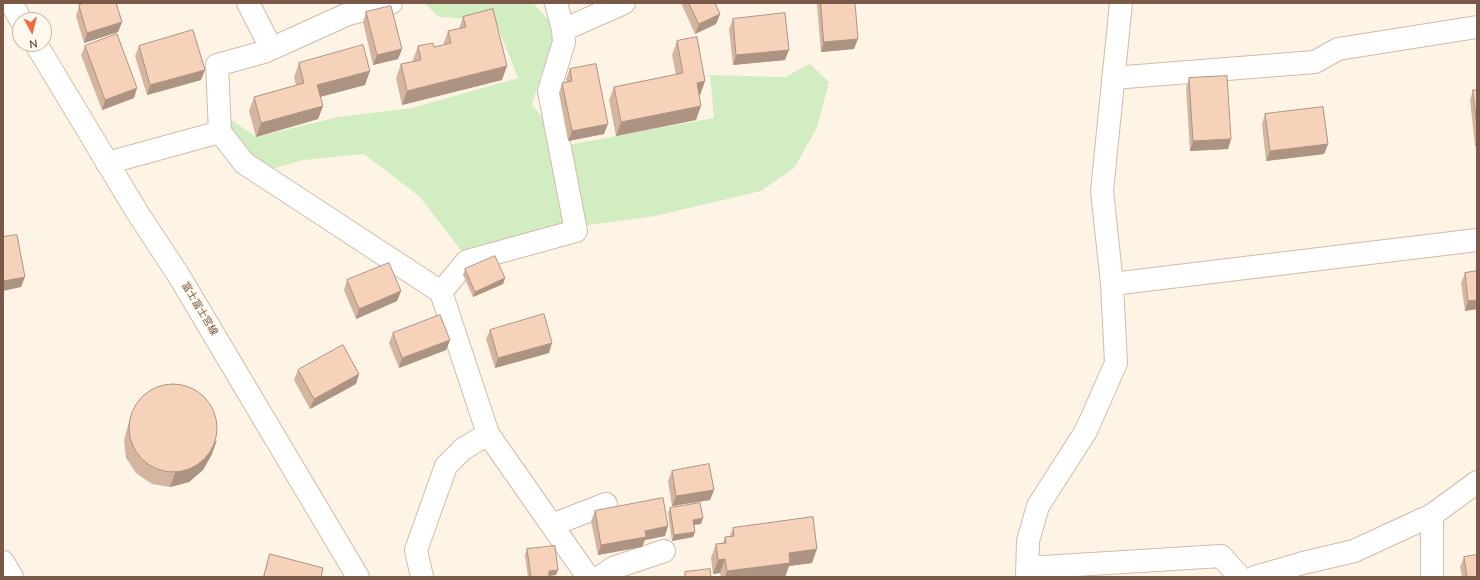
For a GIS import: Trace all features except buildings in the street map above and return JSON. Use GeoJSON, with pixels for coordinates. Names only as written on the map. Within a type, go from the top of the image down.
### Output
{"type":"FeatureCollection","features":[{"type":"Feature","properties":{"kind":"street"},"geometry":{"type":"LineString","coordinates":[[11,3],[16,12]]}},
{"type":"Feature","properties":{"kind":"street"},"geometry":{"type":"LineString","coordinates":[[248,3],[271,48]]}},
{"type":"Feature","properties":{"kind":"street"},"geometry":{"type":"LineString","coordinates":[[391,3],[348,14],[271,48],[217,66],[220,132],[244,163],[441,292],[488,434],[588,577]]}},
{"type":"Feature","properties":{"kind":"street"},"geometry":{"type":"LineString","coordinates":[[441,292],[467,262],[576,231],[549,91],[564,42],[563,30],[556,3]]}},
{"type":"Feature","properties":{"kind":"street"},"geometry":{"type":"LineString","coordinates":[[563,30],[624,3]]}},
{"type":"Feature","properties":{"kind":"street"},"geometry":{"type":"LineString","coordinates":[[1121,3],[1102,191],[1112,284],[1116,363],[1086,431],[1038,506],[1028,541],[1027,572],[1221,556],[1240,577]]}},
{"type":"Feature","properties":{"kind":"street"},"geometry":{"type":"LineString","coordinates":[[1114,78],[1315,62],[1338,49],[1477,27]]}},
{"type":"Feature","properties":{"kind":"street","name":"富士富士宮線"},"geometry":{"type":"LineString","coordinates":[[41,52],[137,212],[179,276],[358,577]]}},
{"type":"Feature","properties":{"kind":"street"},"geometry":{"type":"LineString","coordinates":[[107,162],[220,132]]}},
{"type":"Feature","properties":{"kind":"street"},"geometry":{"type":"LineString","coordinates":[[1112,284],[1477,240]]}},
{"type":"Feature","properties":{"kind":"street"},"geometry":{"type":"LineString","coordinates":[[422,577],[416,550],[446,466],[463,450],[488,434]]}},
{"type":"Feature","properties":{"kind":"street"},"geometry":{"type":"LineString","coordinates":[[1255,577],[1354,551],[1432,515],[1477,482]]}},
{"type":"Feature","properties":{"kind":"street"},"geometry":{"type":"LineString","coordinates":[[552,525],[606,504]]}},
{"type":"Feature","properties":{"kind":"street"},"geometry":{"type":"LineString","coordinates":[[1432,515],[1432,577]]}},
{"type":"Feature","properties":{"kind":"street"},"geometry":{"type":"LineString","coordinates":[[600,577],[613,568],[664,551]]}},
{"type":"Feature","properties":{"kind":"street"},"geometry":{"type":"LineString","coordinates":[[3,562],[12,577]]}},
{"type":"Feature","properties":{"kind":"green space"},"geometry":{"type":"Polygon","coordinates":[[[424,3],[533,3],[556,28],[532,104],[562,146],[714,118],[710,75],[785,77],[810,64],[829,82],[817,128],[794,168],[761,191],[655,216],[582,226],[463,253],[420,197],[364,154],[304,160],[263,171],[229,150],[226,116],[256,137],[338,117],[412,108],[518,78],[495,20],[439,17],[424,3]]]}}]}
